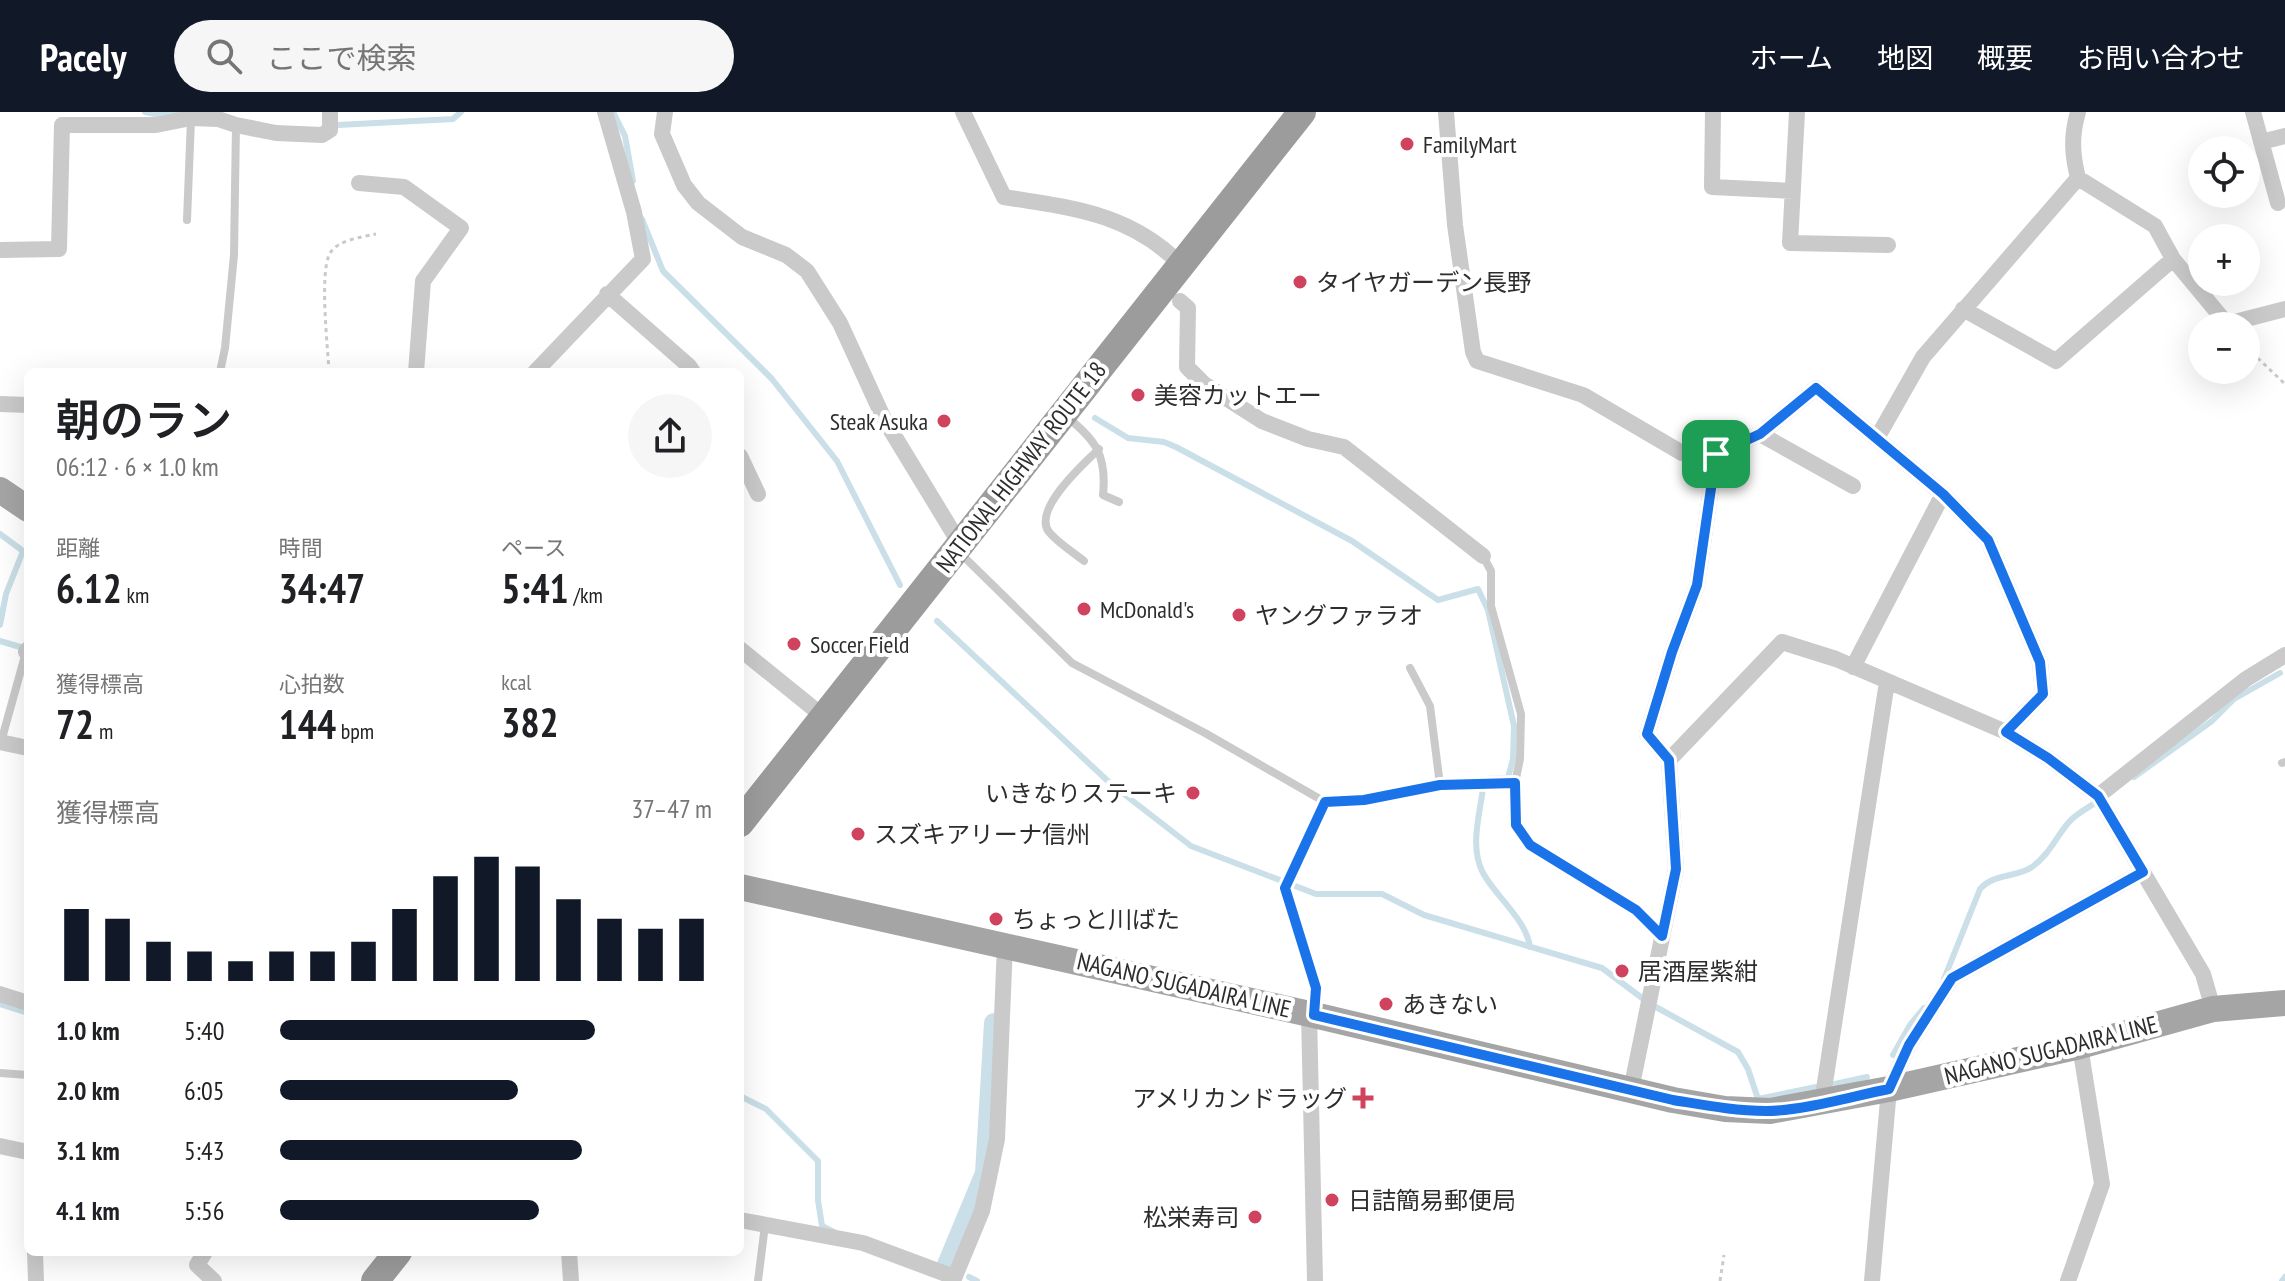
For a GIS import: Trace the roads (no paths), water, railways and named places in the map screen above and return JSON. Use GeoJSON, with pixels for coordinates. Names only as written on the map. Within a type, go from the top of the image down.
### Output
{"type":"FeatureCollection","features":[{"type":"Feature","properties":{"kind":"highway","name":"NATIONAL HIGHWAY ROUTE 18"},"geometry":{"type":"LineString","coordinates":[[744,818],[1302,112]]}},
{"type":"Feature","properties":{"kind":"highway"},"geometry":{"type":"LineString","coordinates":[[375,1281],[395,1256]]}},
{"type":"Feature","properties":{"kind":"main road"},"geometry":{"type":"LineString","coordinates":[[0,490],[24,506]]}},
{"type":"Feature","properties":{"kind":"main road","name":"NAGANO SUGADAIRA LINE"},"geometry":{"type":"LineString","coordinates":[[744,888],[1005,944],[1631,1090],[1725,1109],[1770,1111],[1822,1102],[2080,1046],[2213,1009],[2285,1003]]}},
{"type":"Feature","properties":{"kind":"street"},"geometry":{"type":"LineString","coordinates":[[0,250],[59,249],[62,125],[156,125],[191,118],[218,119],[276,133],[322,135],[330,130],[330,112]]}},
{"type":"Feature","properties":{"kind":"street"},"geometry":{"type":"LineString","coordinates":[[539,368],[643,259],[634,212],[605,112]]}},
{"type":"Feature","properties":{"kind":"street"},"geometry":{"type":"LineString","coordinates":[[665,112],[662,134],[684,185],[698,203],[742,237],[786,255],[807,271],[840,323],[884,419],[958,547]]}},
{"type":"Feature","properties":{"kind":"street"},"geometry":{"type":"LineString","coordinates":[[963,112],[1004,197],[1088,210],[1161,244],[1181,265]]}},
{"type":"Feature","properties":{"kind":"street"},"geometry":{"type":"LineString","coordinates":[[1446,112],[1455,225],[1471,339],[1477,361],[1583,395],[1682,453],[1716,454],[1760,434],[1816,388],[1943,494],[1988,540],[2040,662],[2043,694],[2006,732]]}},
{"type":"Feature","properties":{"kind":"street"},"geometry":{"type":"LineString","coordinates":[[1713,112],[1712,187],[1793,191]]}},
{"type":"Feature","properties":{"kind":"street"},"geometry":{"type":"LineString","coordinates":[[1797,112],[1790,243],[1888,245]]}},
{"type":"Feature","properties":{"kind":"street"},"geometry":{"type":"LineString","coordinates":[[2078,112],[2072,143],[2078,178],[2155,226],[2173,259],[2227,324],[2285,309]]}},
{"type":"Feature","properties":{"kind":"street"},"geometry":{"type":"LineString","coordinates":[[2253,112],[2278,203]]}},
{"type":"Feature","properties":{"kind":"street"},"geometry":{"type":"LineString","coordinates":[[2261,142],[2285,136]]}},
{"type":"Feature","properties":{"kind":"street"},"geometry":{"type":"LineString","coordinates":[[1877,438],[1923,357],[2078,178]]}},
{"type":"Feature","properties":{"kind":"street"},"geometry":{"type":"LineString","coordinates":[[359,183],[404,187],[461,228],[423,281],[416,368]]}},
{"type":"Feature","properties":{"kind":"street"},"geometry":{"type":"LineString","coordinates":[[1963,309],[2056,361],[2173,259]]}},
{"type":"Feature","properties":{"kind":"street"},"geometry":{"type":"LineString","coordinates":[[607,294],[690,368]]}},
{"type":"Feature","properties":{"kind":"street"},"geometry":{"type":"LineString","coordinates":[[1180,301],[1188,308],[1187,367],[1204,384],[1262,421],[1308,439],[1344,447],[1483,556]]}},
{"type":"Feature","properties":{"kind":"street"},"geometry":{"type":"LineString","coordinates":[[0,404],[24,405]]}},
{"type":"Feature","properties":{"kind":"street"},"geometry":{"type":"LineString","coordinates":[[1760,434],[1853,486]]}},
{"type":"Feature","properties":{"kind":"street"},"geometry":{"type":"LineString","coordinates":[[1631,1090],[1676,869],[1669,760],[1647,734],[1697,585],[1716,454]]}},
{"type":"Feature","properties":{"kind":"street"},"geometry":{"type":"LineString","coordinates":[[744,464],[758,494]]}},
{"type":"Feature","properties":{"kind":"street"},"geometry":{"type":"LineString","coordinates":[[1853,667],[1943,494]]}},
{"type":"Feature","properties":{"kind":"street"},"geometry":{"type":"LineString","coordinates":[[1669,760],[1782,642],[1853,667],[2006,732],[2048,758],[2098,796],[2203,974],[2213,1009]]}},
{"type":"Feature","properties":{"kind":"street"},"geometry":{"type":"LineString","coordinates":[[744,652],[824,717]]}},
{"type":"Feature","properties":{"kind":"street"},"geometry":{"type":"LineString","coordinates":[[2098,796],[2246,679],[2285,655]]}},
{"type":"Feature","properties":{"kind":"street"},"geometry":{"type":"LineString","coordinates":[[1822,1102],[1887,682]]}},
{"type":"Feature","properties":{"kind":"street"},"geometry":{"type":"LineString","coordinates":[[1,742],[24,747]]}},
{"type":"Feature","properties":{"kind":"street"},"geometry":{"type":"LineString","coordinates":[[1872,1281],[1889,1089],[1909,1045],[1952,978],[2143,872]]}},
{"type":"Feature","properties":{"kind":"street"},"geometry":{"type":"LineString","coordinates":[[744,1221],[863,1243],[954,1279],[982,1211],[997,1139],[1005,944]]}},
{"type":"Feature","properties":{"kind":"street"},"geometry":{"type":"LineString","coordinates":[[0,994],[24,1002]]}},
{"type":"Feature","properties":{"kind":"street"},"geometry":{"type":"LineString","coordinates":[[1311,1014],[1315,1281]]}},
{"type":"Feature","properties":{"kind":"street"},"geometry":{"type":"LineString","coordinates":[[2068,1281],[2102,1184],[2080,1046]]}},
{"type":"Feature","properties":{"kind":"street"},"geometry":{"type":"LineString","coordinates":[[0,1146],[24,1151]]}},
{"type":"Feature","properties":{"kind":"street"},"geometry":{"type":"LineString","coordinates":[[35,1256],[36,1281]]}},
{"type":"Feature","properties":{"kind":"street"},"geometry":{"type":"LineString","coordinates":[[203,1256],[197,1265],[214,1281]]}},
{"type":"Feature","properties":{"kind":"street"},"geometry":{"type":"LineString","coordinates":[[569,1256],[571,1281]]}},
{"type":"Feature","properties":{"kind":"lane"},"geometry":{"type":"LineString","coordinates":[[187,220],[191,118]]}},
{"type":"Feature","properties":{"kind":"lane"},"geometry":{"type":"LineString","coordinates":[[221,368],[234,255],[236,125]]}},
{"type":"Feature","properties":{"kind":"lane"},"geometry":{"type":"LineString","coordinates":[[1063,414],[1088,434],[1099,449],[1103,495],[1119,502]]}},
{"type":"Feature","properties":{"kind":"lane"},"geometry":{"type":"LineString","coordinates":[[1084,561],[1049,532],[1045,522],[1046,512],[1066,484],[1099,449]]}},
{"type":"Feature","properties":{"kind":"lane"},"geometry":{"type":"LineString","coordinates":[[958,547],[1072,663],[1205,733],[1325,802],[1364,800],[1440,785],[1430,706],[1410,668]]}},
{"type":"Feature","properties":{"kind":"lane"},"geometry":{"type":"LineString","coordinates":[[1483,556],[1491,571],[1491,606],[1521,714],[1520,759],[1515,783],[1516,825],[1530,845],[1636,910],[1662,936]]}},
{"type":"Feature","properties":{"kind":"lane"},"geometry":{"type":"LineString","coordinates":[[1,742],[24,662]]}},
{"type":"Feature","properties":{"kind":"lane"},"geometry":{"type":"LineString","coordinates":[[1311,1014],[1316,988],[1285,888],[1325,802]]}},
{"type":"Feature","properties":{"kind":"lane"},"geometry":{"type":"LineString","coordinates":[[0,1073],[24,1075]]}},
{"type":"Feature","properties":{"kind":"lane"},"geometry":{"type":"LineString","coordinates":[[758,1281],[765,1225]]}},
{"type":"Feature","properties":{"kind":"waterway"},"geometry":{"type":"LineString","coordinates":[[145,112],[160,115],[177,112]]}},
{"type":"Feature","properties":{"kind":"waterway"},"geometry":{"type":"LineString","coordinates":[[338,125],[453,119],[461,112]]}},
{"type":"Feature","properties":{"kind":"waterway"},"geometry":{"type":"LineString","coordinates":[[613,112],[625,136],[633,181]]}},
{"type":"Feature","properties":{"kind":"waterway"},"geometry":{"type":"LineString","coordinates":[[642,219],[663,271],[772,379],[837,461],[900,585]]}},
{"type":"Feature","properties":{"kind":"waterway"},"geometry":{"type":"LineString","coordinates":[[1095,418],[1128,438],[1164,442],[1176,447],[1352,541],[1438,600],[1478,589],[1488,610],[1514,726],[1513,759],[1508,778],[1484,779],[1477,826],[1477,851],[1483,873],[1523,927],[1530,947]]}},
{"type":"Feature","properties":{"kind":"waterway"},"geometry":{"type":"LineString","coordinates":[[0,534],[23,551],[6,594],[0,625]]}},
{"type":"Feature","properties":{"kind":"waterway"},"geometry":{"type":"LineString","coordinates":[[937,621],[1111,784],[1191,846],[1316,894],[1382,894],[1424,915],[1602,968],[1642,998]]}},
{"type":"Feature","properties":{"kind":"waterway"},"geometry":{"type":"LineString","coordinates":[[0,641],[24,648]]}},
{"type":"Feature","properties":{"kind":"waterway"},"geometry":{"type":"LineString","coordinates":[[2134,777],[2212,721],[2234,699],[2280,673]]}},
{"type":"Feature","properties":{"kind":"waterway"},"geometry":{"type":"LineString","coordinates":[[1944,979],[1980,889],[1992,880],[2032,867],[2072,819],[2095,803]]}},
{"type":"Feature","properties":{"kind":"waterway"},"geometry":{"type":"LineString","coordinates":[[0,1004],[24,1012]]}},
{"type":"Feature","properties":{"kind":"waterway"},"geometry":{"type":"LineString","coordinates":[[1654,1006],[1738,1052],[1748,1069],[1758,1099],[1816,1087]]}},
{"type":"Feature","properties":{"kind":"waterway"},"geometry":{"type":"LineString","coordinates":[[1893,1055],[1924,1008]]}},
{"type":"Feature","properties":{"kind":"waterway"},"geometry":{"type":"LineString","coordinates":[[946,1267],[985,1173],[994,1023]]}},
{"type":"Feature","properties":{"kind":"waterway"},"geometry":{"type":"LineString","coordinates":[[1835,1084],[1867,1077]]}},
{"type":"Feature","properties":{"kind":"waterway"},"geometry":{"type":"LineString","coordinates":[[744,1098],[766,1109],[818,1161],[822,1226],[834,1232]]}},
{"type":"Feature","properties":{"kind":"waterway"},"geometry":{"type":"LineString","coordinates":[[969,1277],[977,1281]]}},
{"type":"Feature","properties":{"kind":"waterway"},"geometry":{"type":"LineString","coordinates":[[2282,1281],[2285,1277]]}},
{"type":"Feature","properties":{"kind":"place","name":"FamilyMart"},"geometry":{"type":"Point","coordinates":[1407,144]}},
{"type":"Feature","properties":{"kind":"place","name":"タイヤガーデン長野"},"geometry":{"type":"Point","coordinates":[1300,282]}},
{"type":"Feature","properties":{"kind":"place","name":"美容カットエー"},"geometry":{"type":"Point","coordinates":[1138,395]}},
{"type":"Feature","properties":{"kind":"place","name":"Steak Asuka"},"geometry":{"type":"Point","coordinates":[944,421]}},
{"type":"Feature","properties":{"kind":"place","name":"McDonald's"},"geometry":{"type":"Point","coordinates":[1084,609]}},
{"type":"Feature","properties":{"kind":"place","name":"ヤングファラオ"},"geometry":{"type":"Point","coordinates":[1239,615]}},
{"type":"Feature","properties":{"kind":"place","name":"Soccer Field"},"geometry":{"type":"Point","coordinates":[794,644]}},
{"type":"Feature","properties":{"kind":"place","name":"いきなりステーキ"},"geometry":{"type":"Point","coordinates":[1193,793]}},
{"type":"Feature","properties":{"kind":"place","name":"スズキアリーナ信州"},"geometry":{"type":"Point","coordinates":[858,834]}},
{"type":"Feature","properties":{"kind":"place","name":"ちょっと川ばた"},"geometry":{"type":"Point","coordinates":[996,919]}},
{"type":"Feature","properties":{"kind":"place","name":"居酒屋紫紺"},"geometry":{"type":"Point","coordinates":[1622,971]}},
{"type":"Feature","properties":{"kind":"place","name":"あきない"},"geometry":{"type":"Point","coordinates":[1386,1004]}},
{"type":"Feature","properties":{"kind":"place","name":"アメリカンドラッグ"},"geometry":{"type":"Point","coordinates":[1363,1098]}},
{"type":"Feature","properties":{"kind":"place","name":"日詰簡易郵便局"},"geometry":{"type":"Point","coordinates":[1332,1200]}},
{"type":"Feature","properties":{"kind":"place","name":"松栄寿司"},"geometry":{"type":"Point","coordinates":[1255,1217]}}]}
